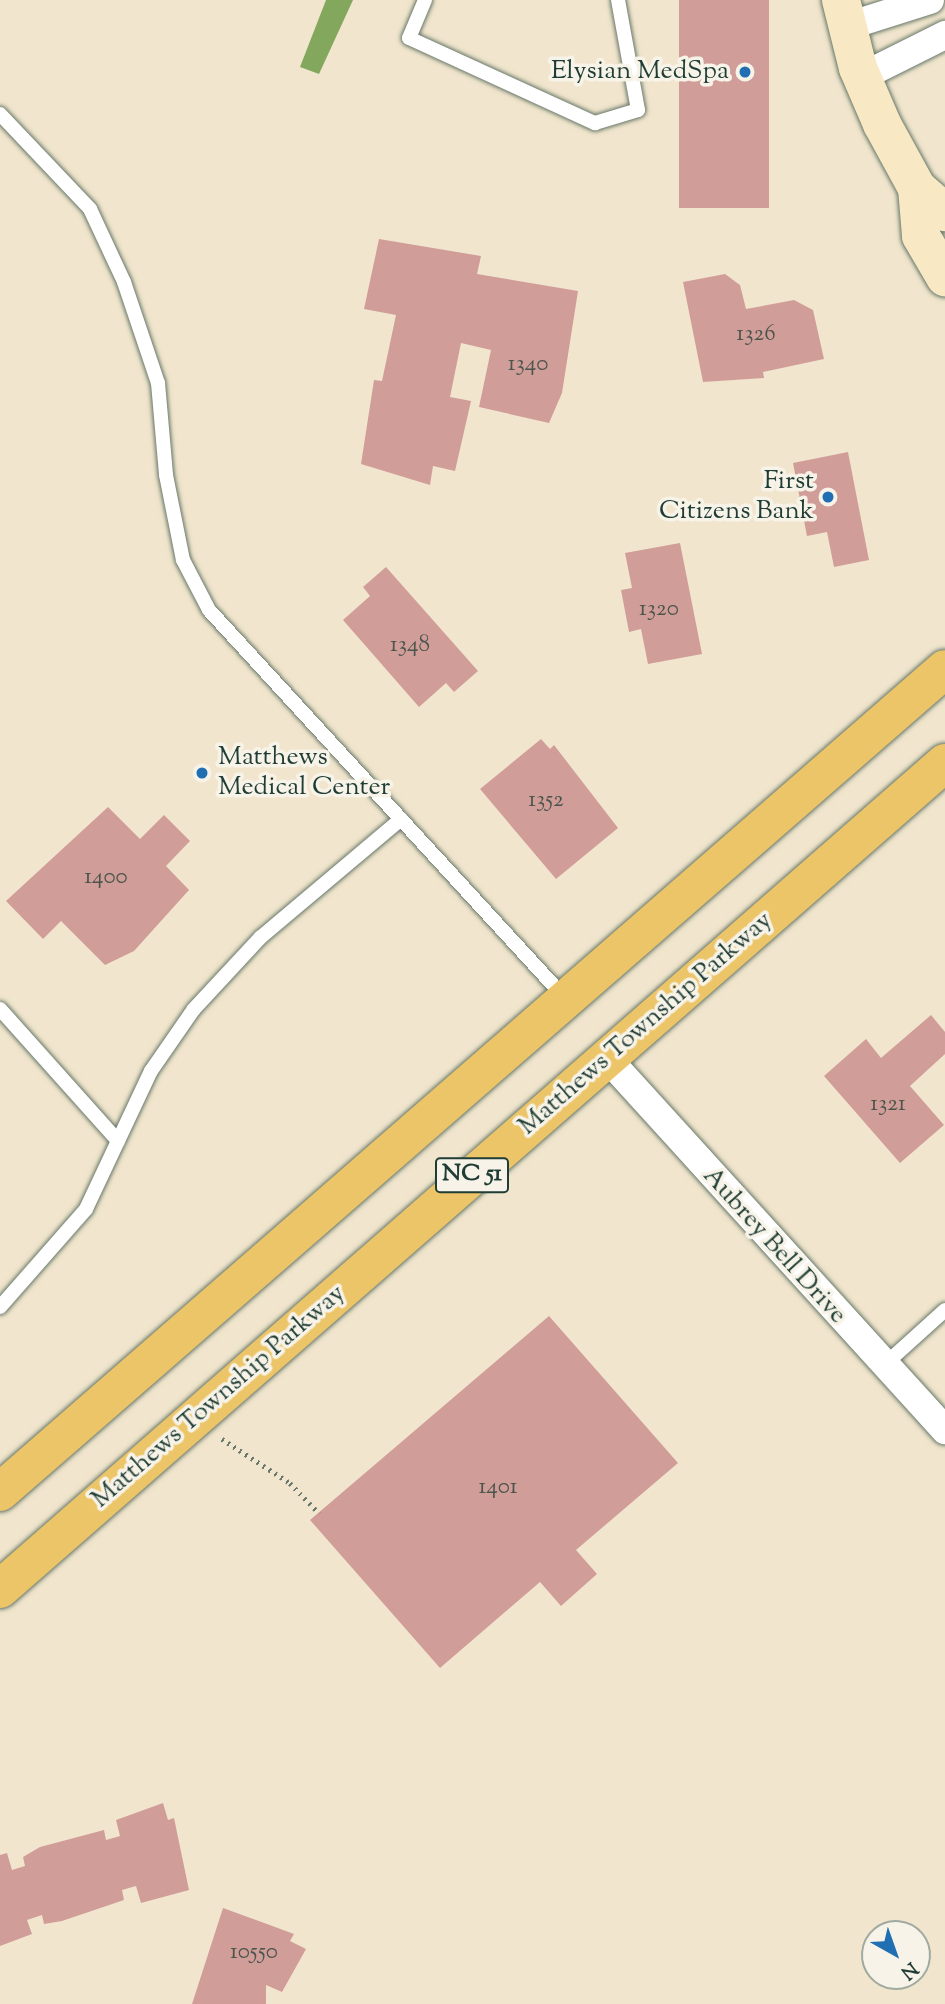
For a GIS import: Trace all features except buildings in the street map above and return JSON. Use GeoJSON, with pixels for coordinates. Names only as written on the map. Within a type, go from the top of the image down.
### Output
{"type":"FeatureCollection","features":[{"type":"Feature","properties":{"kind":"main road"},"geometry":{"type":"LineString","coordinates":[[845,13],[861,77],[931,200],[920,236],[945,277]]}},
{"type":"Feature","properties":{"kind":"main road","name":"NC 51"},"geometry":{"type":"LineString","coordinates":[[0,1492],[945,668]]}},
{"type":"Feature","properties":{"kind":"main road","name":"Matthews Township Parkway"},"geometry":{"type":"LineString","coordinates":[[0,1589],[945,763]]}},
{"type":"Feature","properties":{"kind":"street"},"geometry":{"type":"LineString","coordinates":[[845,13],[930,0]]}},
{"type":"Feature","properties":{"kind":"street"},"geometry":{"type":"LineString","coordinates":[[861,77],[945,34]]}},
{"type":"Feature","properties":{"kind":"street","name":"Aubrey Bell Drive"},"geometry":{"type":"LineString","coordinates":[[607,1058],[882,1367],[945,1430]]}},
{"type":"Feature","properties":{"kind":"lane"},"geometry":{"type":"LineString","coordinates":[[425,0],[409,38],[595,123],[638,110],[618,0]]}},
{"type":"Feature","properties":{"kind":"lane"},"geometry":{"type":"LineString","coordinates":[[0,114],[90,209],[124,282],[158,383],[166,475],[183,560],[209,610],[565,999]]}},
{"type":"Feature","properties":{"kind":"lane"},"geometry":{"type":"LineString","coordinates":[[0,1307],[86,1209],[152,1071],[194,1009],[261,937],[401,819]]}},
{"type":"Feature","properties":{"kind":"lane"},"geometry":{"type":"LineString","coordinates":[[0,1009],[118,1141]]}},
{"type":"Feature","properties":{"kind":"lane"},"geometry":{"type":"LineString","coordinates":[[882,1367],[945,1310]]}},
{"type":"Feature","properties":{"kind":"path"},"geometry":{"type":"LineString","coordinates":[[221,1438],[290,1483],[319,1513]]}},
{"type":"Feature","properties":{"kind":"green space"},"geometry":{"type":"Polygon","coordinates":[[[326,0],[353,0],[319,74],[300,67],[326,0]]]}},
{"type":"Feature","properties":{"kind":"place","name":"Elysian MedSpa"},"geometry":{"type":"Point","coordinates":[745,72]}},
{"type":"Feature","properties":{"kind":"place","name":"First Citizens Bank"},"geometry":{"type":"Point","coordinates":[828,497]}},
{"type":"Feature","properties":{"kind":"place","name":"Matthews Medical Center"},"geometry":{"type":"Point","coordinates":[202,773]}}]}
